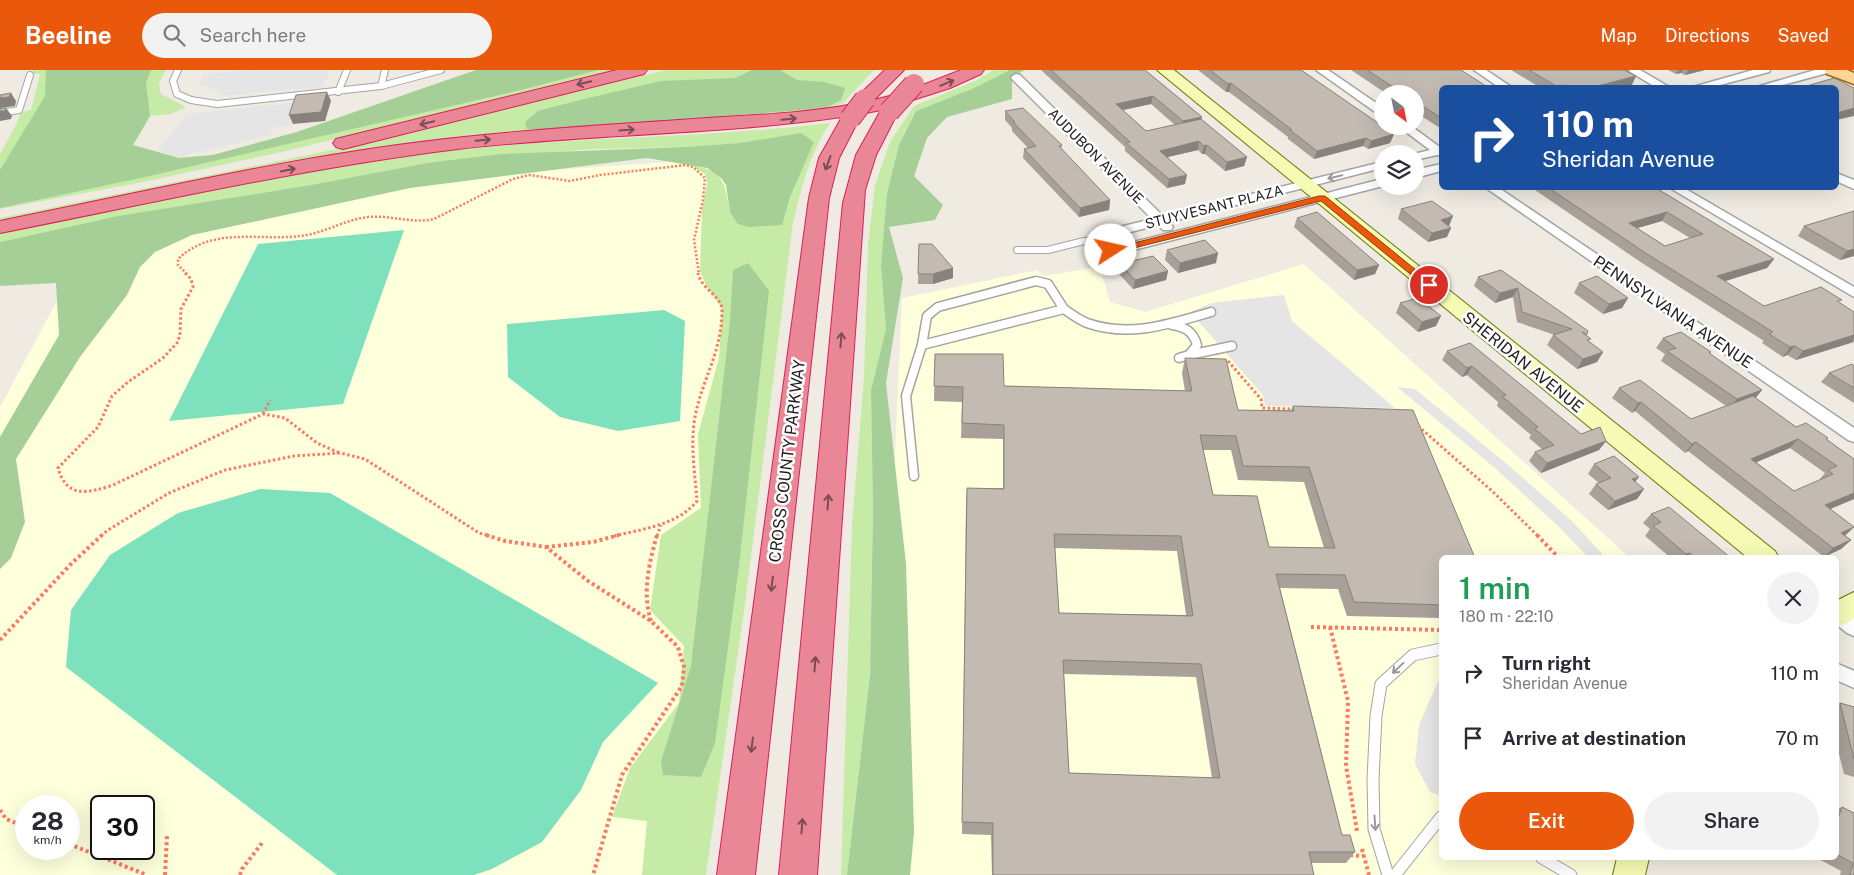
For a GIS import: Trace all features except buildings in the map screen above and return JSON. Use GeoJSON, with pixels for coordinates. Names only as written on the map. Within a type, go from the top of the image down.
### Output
{"type":"FeatureCollection","features":[{"type":"Feature","properties":{"kind":"highway"},"geometry":{"type":"LineString","coordinates":[[0,213],[282,157],[638,70]]}},
{"type":"Feature","properties":{"kind":"highway","name":"CROSS COUNTY PARKWAY"},"geometry":{"type":"LineString","coordinates":[[736,875],[819,198],[829,158],[857,109],[896,70]]}},
{"type":"Feature","properties":{"kind":"highway"},"geometry":{"type":"LineString","coordinates":[[0,227],[290,170],[412,149],[512,138],[781,120],[851,112],[913,96],[976,70]]}},
{"type":"Feature","properties":{"kind":"highway"},"geometry":{"type":"LineString","coordinates":[[798,875],[853,203],[861,165],[873,138],[889,112],[920,79]]}},
{"type":"Feature","properties":{"kind":"main road"},"geometry":{"type":"LineString","coordinates":[[1833,70],[1854,79]]}},
{"type":"Feature","properties":{"kind":"street","name":"SHERIDAN AVENUE"},"geometry":{"type":"LineString","coordinates":[[1165,70],[1762,555]]}},
{"type":"Feature","properties":{"kind":"street"},"geometry":{"type":"LineString","coordinates":[[1321,70],[1374,106]]}},
{"type":"Feature","properties":{"kind":"street"},"geometry":{"type":"LineString","coordinates":[[1478,70],[1503,85]]}},
{"type":"Feature","properties":{"kind":"street"},"geometry":{"type":"LineString","coordinates":[[1632,70],[1660,85]]}},
{"type":"Feature","properties":{"kind":"street"},"geometry":{"type":"LineString","coordinates":[[1706,85],[1764,70]]}},
{"type":"Feature","properties":{"kind":"street"},"geometry":{"type":"LineString","coordinates":[[1770,85],[1827,70]]}},
{"type":"Feature","properties":{"kind":"street","name":"AUDUBON AVENUE"},"geometry":{"type":"LineString","coordinates":[[1016,77],[1175,235]]}},
{"type":"Feature","properties":{"kind":"street"},"geometry":{"type":"LineString","coordinates":[[1416,135],[1439,151]]}},
{"type":"Feature","properties":{"kind":"street"},"geometry":{"type":"LineString","coordinates":[[1424,155],[1439,152]]}},
{"type":"Feature","properties":{"kind":"street","name":"STUYVESANT PLAZA"},"geometry":{"type":"LineString","coordinates":[[1374,167],[1107,234],[1101,240],[1102,246],[1117,249],[1374,184]]}},
{"type":"Feature","properties":{"kind":"street"},"geometry":{"type":"LineString","coordinates":[[1424,172],[1439,168]]}},
{"type":"Feature","properties":{"kind":"street"},"geometry":{"type":"LineString","coordinates":[[1839,178],[1854,185]]}},
{"type":"Feature","properties":{"kind":"street","name":"PENNSYLVANIA AVENUE"},"geometry":{"type":"LineString","coordinates":[[1495,190],[1854,436]]}},
{"type":"Feature","properties":{"kind":"street"},"geometry":{"type":"LineString","coordinates":[[1679,190],[1854,293]]}},
{"type":"Feature","properties":{"kind":"street"},"geometry":{"type":"LineString","coordinates":[[1839,672],[1854,680]]}},
{"type":"Feature","properties":{"kind":"street"},"geometry":{"type":"LineString","coordinates":[[1629,875],[1633,860]]}},
{"type":"Feature","properties":{"kind":"lane"},"geometry":{"type":"LineString","coordinates":[[178,70],[173,81],[177,94],[191,100],[231,103],[381,86],[440,70]]}},
{"type":"Feature","properties":{"kind":"lane"},"geometry":{"type":"LineString","coordinates":[[338,92],[347,70]]}},
{"type":"Feature","properties":{"kind":"lane"},"geometry":{"type":"LineString","coordinates":[[381,86],[385,70]]}},
{"type":"Feature","properties":{"kind":"lane"},"geometry":{"type":"LineString","coordinates":[[0,113],[19,110],[30,75]]}},
{"type":"Feature","properties":{"kind":"lane"},"geometry":{"type":"LineString","coordinates":[[1017,250],[1048,250],[1084,241],[1101,240]]}},
{"type":"Feature","properties":{"kind":"lane"},"geometry":{"type":"LineString","coordinates":[[914,476],[906,396],[922,345],[927,316],[938,306],[1036,281],[1048,284],[1064,308],[1086,323],[1127,331],[1169,324],[1211,312]]}},
{"type":"Feature","properties":{"kind":"lane"},"geometry":{"type":"LineString","coordinates":[[922,345],[1064,308]]}},
{"type":"Feature","properties":{"kind":"lane"},"geometry":{"type":"LineString","coordinates":[[1169,324],[1185,327],[1195,335],[1197,345],[1189,355]]}},
{"type":"Feature","properties":{"kind":"lane"},"geometry":{"type":"LineString","coordinates":[[1179,358],[1232,346]]}},
{"type":"Feature","properties":{"kind":"lane"},"geometry":{"type":"LineString","coordinates":[[1388,875],[1374,829],[1373,779],[1376,716],[1381,684],[1413,655],[1439,649]]}},
{"type":"Feature","properties":{"kind":"lane"},"geometry":{"type":"LineString","coordinates":[[1395,875],[1439,820]]}},
{"type":"Feature","properties":{"kind":"lane"},"geometry":{"type":"LineString","coordinates":[[1545,860],[1571,875]]}},
{"type":"Feature","properties":{"kind":"path"},"geometry":{"type":"LineString","coordinates":[[686,165],[694,167],[705,178],[703,200],[694,240],[699,277],[706,289],[719,301],[722,308],[719,345],[694,416],[693,435],[697,501],[689,511],[661,524],[593,542],[546,548],[505,541],[479,533],[365,459],[340,453],[316,443],[291,420],[272,414],[263,414],[113,485],[94,492],[80,493],[70,489],[60,478],[58,468],[64,458],[89,438],[100,425],[111,398],[124,384],[167,354],[178,342],[180,310],[194,288],[193,281],[178,265],[178,259],[196,246],[242,236],[272,238],[308,235],[357,218],[372,217],[414,223],[422,222],[434,219],[513,179],[529,175],[570,181],[600,174],[686,165]]}},
{"type":"Feature","properties":{"kind":"path"},"geometry":{"type":"LineString","coordinates":[[1232,346],[1225,358],[1260,399],[1262,408],[1300,409]]}},
{"type":"Feature","properties":{"kind":"path"},"geometry":{"type":"LineString","coordinates":[[263,414],[270,400]]}},
{"type":"Feature","properties":{"kind":"path"},"geometry":{"type":"LineString","coordinates":[[1413,422],[1469,469],[1525,521],[1556,555]]}},
{"type":"Feature","properties":{"kind":"path"},"geometry":{"type":"LineString","coordinates":[[0,640],[70,565],[108,530],[169,492],[225,470],[294,456],[340,453]]}},
{"type":"Feature","properties":{"kind":"path"},"geometry":{"type":"LineString","coordinates":[[652,621],[647,611],[647,592],[652,552],[661,524]]}},
{"type":"Feature","properties":{"kind":"path"},"geometry":{"type":"LineString","coordinates":[[546,548],[588,581],[652,621],[678,648],[684,667],[682,686],[622,775],[593,875]]}},
{"type":"Feature","properties":{"kind":"path"},"geometry":{"type":"LineString","coordinates":[[1311,626],[1439,630]]}},
{"type":"Feature","properties":{"kind":"path"},"geometry":{"type":"LineString","coordinates":[[1330,627],[1348,701],[1346,766],[1354,816],[1369,875]]}},
{"type":"Feature","properties":{"kind":"path"},"geometry":{"type":"LineString","coordinates":[[0,810],[6,819],[15,823]]}},
{"type":"Feature","properties":{"kind":"path"},"geometry":{"type":"LineString","coordinates":[[165,875],[167,836]]}},
{"type":"Feature","properties":{"kind":"path"},"geometry":{"type":"LineString","coordinates":[[240,875],[242,869],[262,842]]}},
{"type":"Feature","properties":{"kind":"path"},"geometry":{"type":"LineString","coordinates":[[80,848],[147,875]]}},
{"type":"Feature","properties":{"kind":"path"},"geometry":{"type":"LineString","coordinates":[[1344,855],[1364,856]]}},
{"type":"Feature","properties":{"kind":"shaded area"},"geometry":{"type":"Polygon","coordinates":[[[253,70],[330,70],[323,87],[219,96],[221,91],[213,90],[209,85],[198,86],[204,74],[253,70]]]}},
{"type":"Feature","properties":{"kind":"shaded area"},"geometry":{"type":"Polygon","coordinates":[[[299,102],[291,126],[273,127],[270,135],[178,157],[158,151],[186,114],[299,102]]]}},
{"type":"Feature","properties":{"kind":"shaded area"},"geometry":{"type":"Polygon","coordinates":[[[781,154],[672,875],[0,875],[0,407],[85,249],[441,178],[781,154]]]}},
{"type":"Feature","properties":{"kind":"shaded area"},"geometry":{"type":"Polygon","coordinates":[[[1304,264],[1627,555],[1439,555],[1439,860],[1616,860],[1611,875],[876,875],[902,298],[1037,270],[1043,276],[1100,267],[1110,302],[1145,312],[1304,264]]]}},
{"type":"Feature","properties":{"kind":"shaded area"},"geometry":{"type":"Polygon","coordinates":[[[1284,295],[1292,321],[1395,408],[1265,406],[1263,395],[1190,312],[1212,303],[1284,295]]]}},
{"type":"Feature","properties":{"kind":"shaded area"},"geometry":{"type":"Polygon","coordinates":[[[1397,387],[1415,389],[1507,464],[1572,521],[1603,555],[1586,555],[1558,526],[1496,469],[1397,387]]]}},
{"type":"Feature","properties":{"kind":"shaded area"},"geometry":{"type":"Polygon","coordinates":[[[1439,679],[1439,795],[1430,792],[1415,764],[1419,725],[1439,679]]]}},
{"type":"Feature","properties":{"kind":"green space"},"geometry":{"type":"Polygon","coordinates":[[[33,70],[166,70],[159,83],[161,94],[186,107],[171,114],[150,116],[133,145],[179,158],[213,155],[297,132],[476,70],[617,70],[286,151],[148,181],[0,209],[0,154],[21,112],[31,110],[40,74],[32,74],[33,70]]]}},
{"type":"Feature","properties":{"kind":"green space"},"geometry":{"type":"Polygon","coordinates":[[[46,70],[151,70],[146,83],[150,116],[133,145],[179,158],[213,155],[297,132],[476,70],[598,70],[521,90],[145,177],[0,208],[0,170],[45,96],[46,70]]]}},
{"type":"Feature","properties":{"kind":"green space"},"geometry":{"type":"Polygon","coordinates":[[[666,70],[874,70],[843,103],[810,113],[468,139],[0,223],[0,218],[342,148],[666,70]]]}},
{"type":"Feature","properties":{"kind":"green space"},"geometry":{"type":"Polygon","coordinates":[[[752,70],[780,70],[797,80],[824,82],[845,88],[841,100],[827,107],[802,110],[557,129],[527,129],[525,122],[538,111],[661,81],[735,78],[752,70]]]}},
{"type":"Feature","properties":{"kind":"green space"},"geometry":{"type":"Polygon","coordinates":[[[994,70],[1010,70],[972,89],[916,111],[899,145],[881,266],[886,329],[871,390],[873,512],[870,675],[847,875],[841,875],[852,525],[864,377],[868,245],[875,185],[890,142],[914,106],[975,81],[994,70]]]}},
{"type":"Feature","properties":{"kind":"green space"},"geometry":{"type":"Polygon","coordinates":[[[1010,70],[1025,70],[1012,77],[1012,99],[947,117],[927,138],[914,176],[943,205],[935,220],[889,227],[903,278],[886,383],[906,564],[914,832],[910,875],[847,875],[870,675],[873,512],[871,390],[886,329],[881,266],[887,194],[899,145],[916,111],[972,89],[1010,70]]]}},
{"type":"Feature","properties":{"kind":"green space"},"geometry":{"type":"Polygon","coordinates":[[[830,123],[811,159],[793,223],[745,604],[706,875],[642,875],[647,821],[612,817],[630,768],[679,703],[684,646],[650,610],[661,535],[701,508],[698,434],[719,358],[722,308],[706,285],[700,271],[702,209],[707,183],[705,174],[690,165],[701,167],[716,174],[724,185],[730,212],[781,225],[790,197],[813,142],[591,149],[427,163],[311,185],[118,216],[0,242],[0,231],[338,165],[452,150],[547,142],[736,132],[830,123]]]}},
{"type":"Feature","properties":{"kind":"green space"},"geometry":{"type":"Polygon","coordinates":[[[801,133],[814,142],[790,197],[782,225],[749,227],[738,224],[730,212],[726,185],[722,179],[707,168],[647,158],[410,188],[192,235],[155,252],[140,267],[127,295],[80,357],[16,459],[25,522],[11,558],[0,569],[0,437],[59,335],[56,283],[0,286],[0,242],[118,216],[311,185],[427,163],[501,154],[740,143],[801,133]]]}},
{"type":"Feature","properties":{"kind":"green space"},"geometry":{"type":"Polygon","coordinates":[[[404,230],[343,404],[169,421],[258,244],[404,230]]]}},
{"type":"Feature","properties":{"kind":"green space"},"geometry":{"type":"Polygon","coordinates":[[[748,263],[769,291],[739,566],[715,743],[701,777],[663,775],[661,761],[691,666],[730,321],[733,270],[748,263]]]}},
{"type":"Feature","properties":{"kind":"green space"},"geometry":{"type":"Polygon","coordinates":[[[664,310],[685,321],[680,421],[618,431],[560,417],[508,377],[507,324],[664,310]]]}},
{"type":"Feature","properties":{"kind":"green space"},"geometry":{"type":"Polygon","coordinates":[[[260,489],[330,493],[658,683],[603,742],[581,790],[542,842],[492,869],[474,875],[337,875],[66,667],[71,610],[110,555],[178,513],[260,489]]]}},
{"type":"Feature","properties":{"kind":"route"},"geometry":{"type":"LineString","coordinates":[[1111,250],[1122,249],[1322,198],[1429,285]]}}]}
